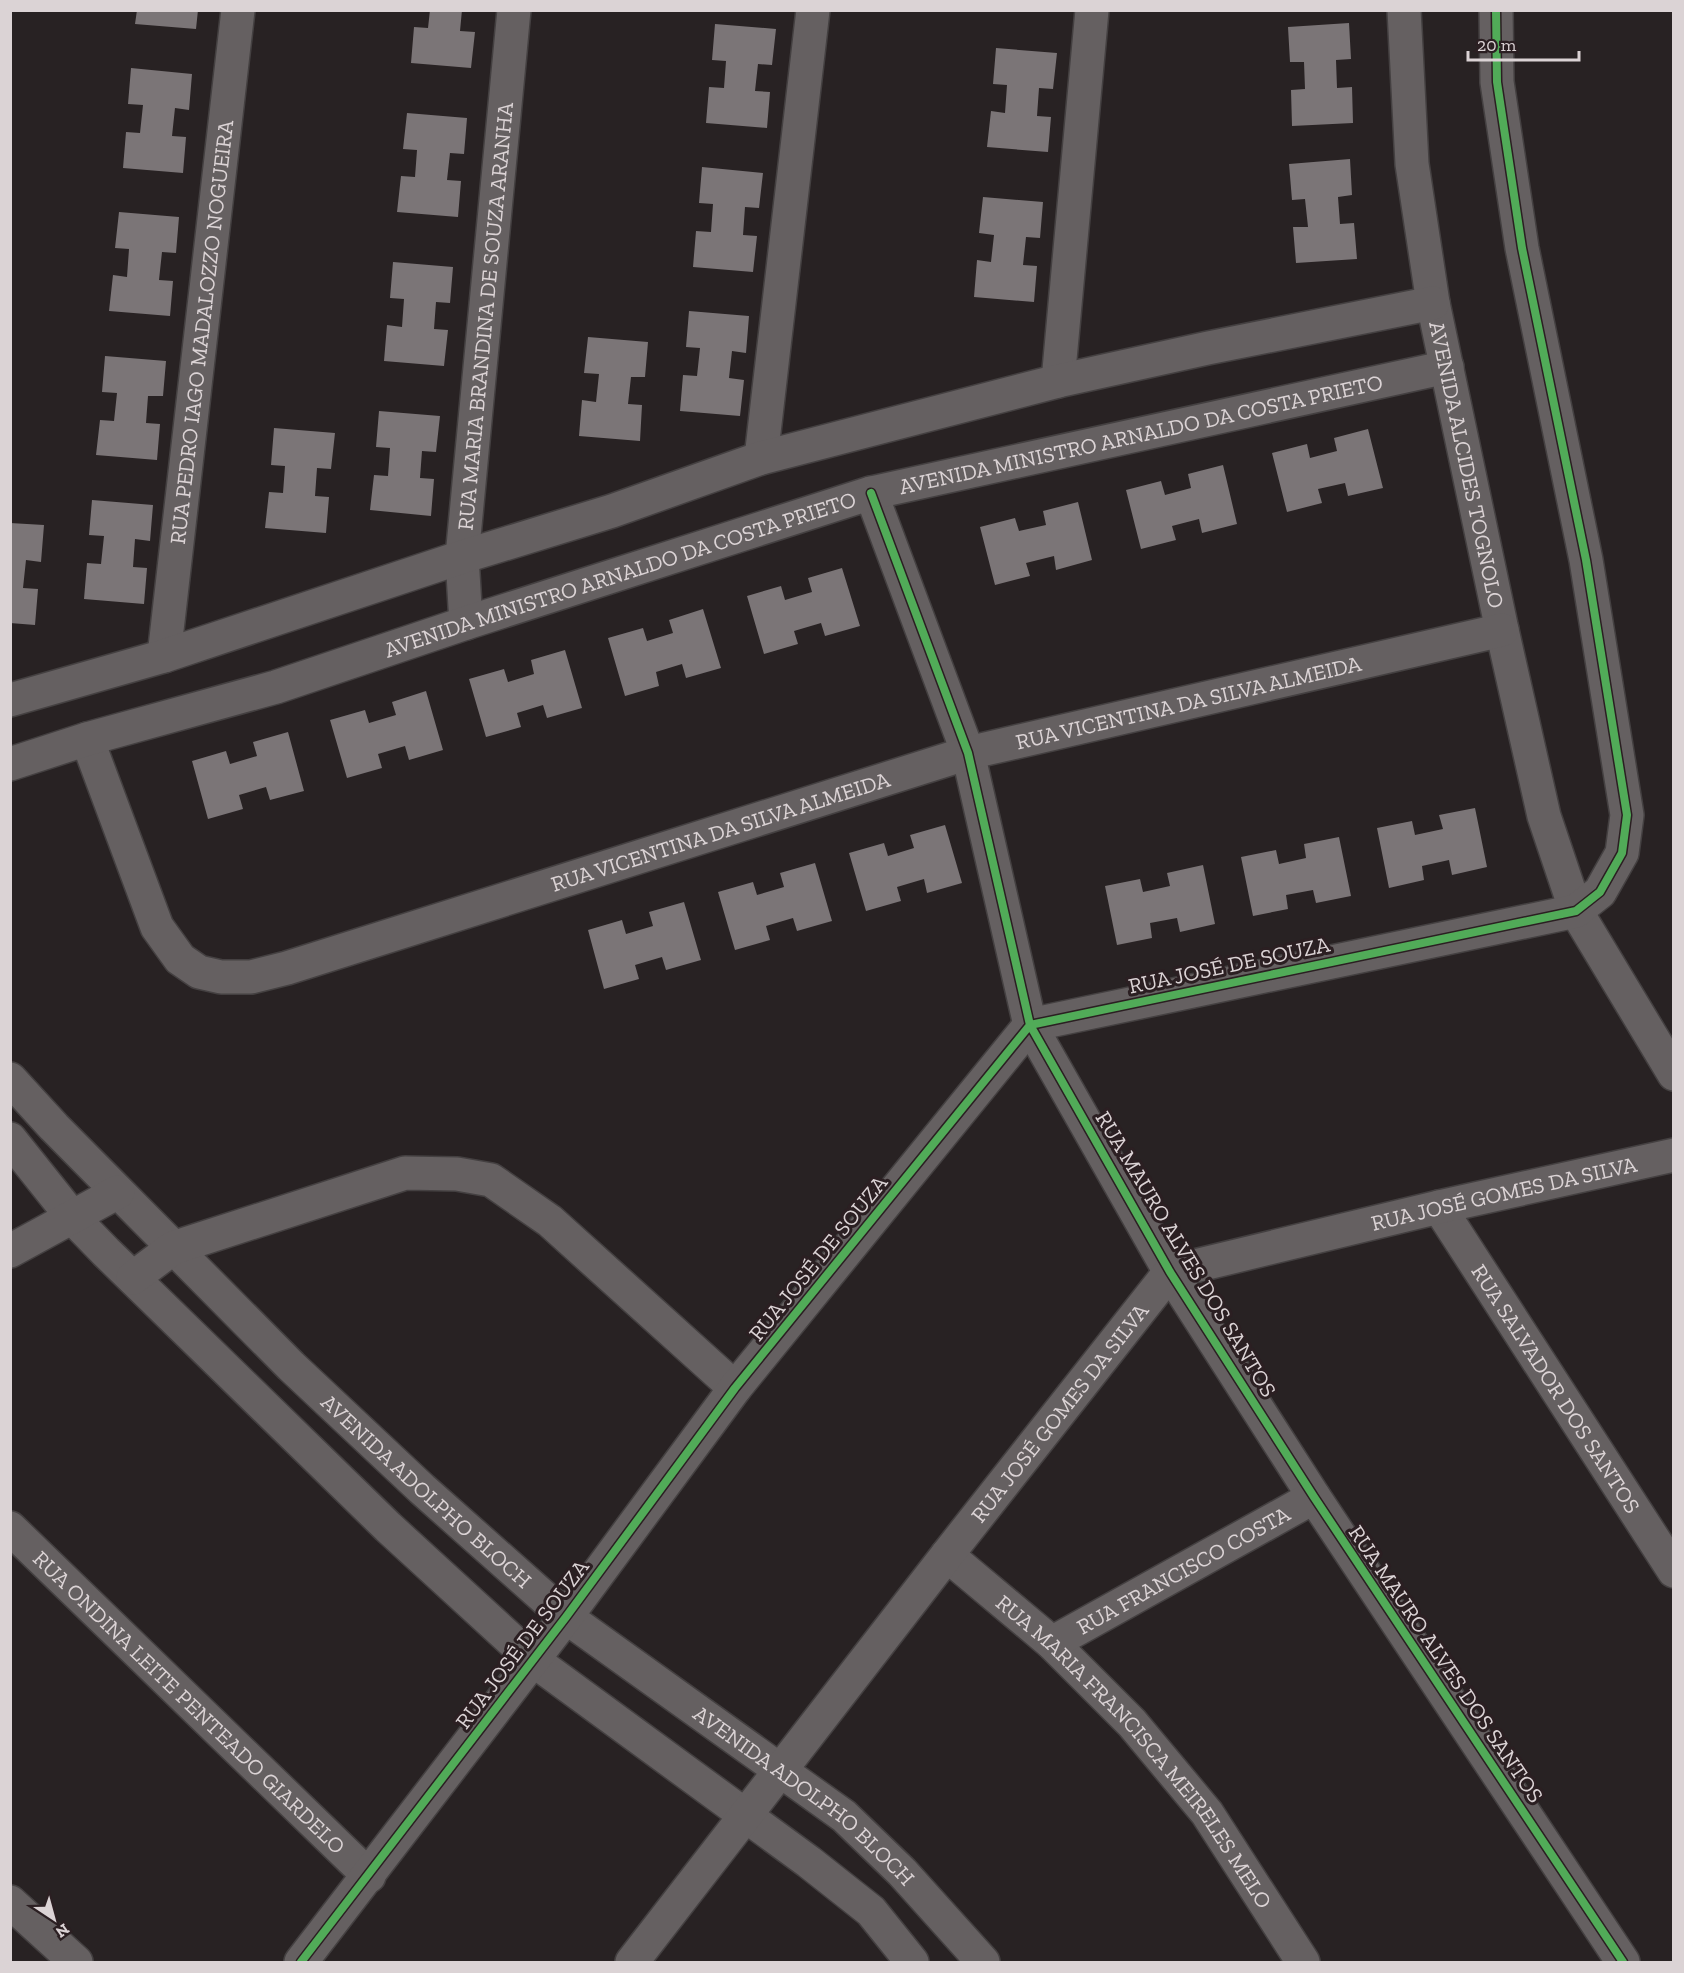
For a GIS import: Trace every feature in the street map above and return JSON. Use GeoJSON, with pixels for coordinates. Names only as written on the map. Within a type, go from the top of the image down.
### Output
{"type":"FeatureCollection","features":[{"type":"Feature","properties":{"kind":"street","name":"RUA PEDRO IAGO MADALOZZO NOGUEIRA"},"geometry":{"type":"LineString","coordinates":[[164,656],[238,10]]}},
{"type":"Feature","properties":{"kind":"street","name":"RUA MARIA BRANDINA DE SOUZA ARANHA"},"geometry":{"type":"LineString","coordinates":[[466,623],[462,557],[514,10]]}},
{"type":"Feature","properties":{"kind":"street"},"geometry":{"type":"LineString","coordinates":[[761,458],[813,10]]}},
{"type":"Feature","properties":{"kind":"street"},"geometry":{"type":"LineString","coordinates":[[1058,381],[1092,10]]}},
{"type":"Feature","properties":{"kind":"street","name":"AVENIDA ALCIDES TOGNOLO"},"geometry":{"type":"LineString","coordinates":[[1404,10],[1412,164],[1433,303],[1544,816],[1576,911],[1674,1074]]}},
{"type":"Feature","properties":{"kind":"street"},"geometry":{"type":"LineString","coordinates":[[1496,10],[1497,82],[1522,248],[1587,561],[1627,815],[1622,853],[1600,892],[1576,911]]}},
{"type":"Feature","properties":{"kind":"street"},"geometry":{"type":"LineString","coordinates":[[10,700],[164,656],[462,557],[612,511],[761,458],[1058,381],[1433,303]]}},
{"type":"Feature","properties":{"kind":"street","name":"AVENIDA MINISTRO ARNALDO DA COSTA PRIETO"},"geometry":{"type":"LineString","coordinates":[[10,764],[87,739],[276,687],[466,623],[871,493],[1447,367]]}},
{"type":"Feature","properties":{"kind":"street","name":"RUA MAURO ALVES DOS SANTOS"},"geometry":{"type":"LineString","coordinates":[[871,493],[968,753],[1030,1025],[1170,1272],[1314,1497],[1623,1962]]}},
{"type":"Feature","properties":{"kind":"street","name":"RUA VICENTINA DA SILVA ALMEIDA"},"geometry":{"type":"LineString","coordinates":[[87,739],[157,927],[180,959],[199,972],[220,977],[251,977],[287,968],[968,753],[1502,630]]}},
{"type":"Feature","properties":{"kind":"street","name":"RUA JOSÉ DE SOUZA"},"geometry":{"type":"LineString","coordinates":[[302,1962],[566,1617],[735,1388],[1030,1025],[1576,911]]}},
{"type":"Feature","properties":{"kind":"street","name":"AVENIDA ADOLPHO BLOCH"},"geometry":{"type":"LineString","coordinates":[[10,1079],[54,1127],[291,1366],[422,1489],[566,1617],[844,1816],[902,1872],[983,1962]]}},
{"type":"Feature","properties":{"kind":"street","name":"AVENIDA ADOLPHO BLOCH"},"geometry":{"type":"LineString","coordinates":[[10,1139],[73,1218],[133,1278],[388,1527],[533,1660],[809,1862],[871,1911],[912,1962]]}},
{"type":"Feature","properties":{"kind":"street","name":"RUA JOSÉ GOMES DA SILVA"},"geometry":{"type":"LineString","coordinates":[[632,1962],[947,1555],[1170,1272],[1439,1207],[1674,1155]]}},
{"type":"Feature","properties":{"kind":"street"},"geometry":{"type":"LineString","coordinates":[[133,1278],[173,1248],[405,1173],[457,1174],[491,1180],[550,1221],[735,1388]]}},
{"type":"Feature","properties":{"kind":"street"},"geometry":{"type":"LineString","coordinates":[[10,1251],[118,1192]]}},
{"type":"Feature","properties":{"kind":"street","name":"RUA SALVADOR DOS SANTOS"},"geometry":{"type":"LineString","coordinates":[[1439,1207],[1674,1571]]}},
{"type":"Feature","properties":{"kind":"street","name":"RUA FRANCISCO COSTA"},"geometry":{"type":"LineString","coordinates":[[1052,1643],[1314,1497]]}},
{"type":"Feature","properties":{"kind":"street","name":"RUA ONDINA LEITE PENTEADO GIARDELO"},"geometry":{"type":"LineString","coordinates":[[10,1528],[369,1876]]}},
{"type":"Feature","properties":{"kind":"street","name":"RUA MARIA FRANCISCA MEIRELES MELO"},"geometry":{"type":"LineString","coordinates":[[947,1555],[1052,1643],[1132,1723],[1207,1813],[1303,1962]]}},
{"type":"Feature","properties":{"kind":"street"},"geometry":{"type":"LineString","coordinates":[[10,1902],[76,1962]]}},
{"type":"Feature","properties":{"kind":"building"},"geometry":{"type":"Polygon","coordinates":[[[137,10],[198,10],[196,29],[135,24],[137,10]]]}},
{"type":"Feature","properties":{"kind":"building"},"geometry":{"type":"Polygon","coordinates":[[[430,10],[462,10],[460,31],[475,32],[471,68],[411,63],[414,27],[428,28],[430,10]]]}},
{"type":"Feature","properties":{"kind":"building"},"geometry":{"type":"Polygon","coordinates":[[[1349,23],[1351,59],[1336,60],[1337,88],[1352,87],[1353,123],[1292,126],[1291,90],[1305,89],[1304,62],[1290,62],[1288,27],[1349,23]]]}},
{"type":"Feature","properties":{"kind":"building"},"geometry":{"type":"Polygon","coordinates":[[[715,24],[776,29],[772,65],[758,64],[755,91],[770,92],[767,128],[706,123],[709,87],[724,88],[726,61],[712,60],[715,24]]]}},
{"type":"Feature","properties":{"kind":"building"},"geometry":{"type":"Polygon","coordinates":[[[996,48],[1057,53],[1053,89],[1039,88],[1037,116],[1051,117],[1048,152],[987,147],[991,111],[1005,113],[1007,85],[993,84],[996,48]]]}},
{"type":"Feature","properties":{"kind":"building"},"geometry":{"type":"Polygon","coordinates":[[[131,68],[192,74],[189,110],[175,108],[172,136],[186,137],[183,173],[123,168],[126,132],[140,133],[143,105],[128,104],[131,68]]]}},
{"type":"Feature","properties":{"kind":"building"},"geometry":{"type":"Polygon","coordinates":[[[407,113],[467,118],[464,154],[450,153],[447,180],[461,181],[458,217],[397,212],[401,176],[415,177],[417,150],[403,149],[407,113]]]}},
{"type":"Feature","properties":{"kind":"building"},"geometry":{"type":"Polygon","coordinates":[[[1350,159],[1352,195],[1338,197],[1340,224],[1354,223],[1357,259],[1296,263],[1293,227],[1308,227],[1305,199],[1292,200],[1289,164],[1350,159]]]}},
{"type":"Feature","properties":{"kind":"building"},"geometry":{"type":"Polygon","coordinates":[[[702,167],[763,173],[759,208],[745,207],[743,235],[757,236],[753,272],[693,267],[696,231],[711,232],[713,204],[699,203],[702,167]]]}},
{"type":"Feature","properties":{"kind":"building"},"geometry":{"type":"Polygon","coordinates":[[[983,197],[1043,202],[1040,238],[1026,237],[1023,265],[1037,266],[1034,302],[974,297],[977,260],[991,262],[994,235],[979,233],[983,197]]]}},
{"type":"Feature","properties":{"kind":"building"},"geometry":{"type":"Polygon","coordinates":[[[119,212],[179,217],[176,253],[162,252],[159,280],[173,281],[170,316],[109,311],[113,275],[127,277],[129,249],[115,248],[119,212]]]}},
{"type":"Feature","properties":{"kind":"building"},"geometry":{"type":"Polygon","coordinates":[[[393,262],[453,267],[450,303],[436,302],[434,329],[448,330],[444,366],[384,361],[387,325],[402,327],[404,299],[390,298],[393,262]]]}},
{"type":"Feature","properties":{"kind":"building"},"geometry":{"type":"Polygon","coordinates":[[[689,311],[749,316],[746,353],[732,351],[729,378],[744,380],[740,416],[680,411],[683,375],[697,376],[700,348],[686,347],[689,311]]]}},
{"type":"Feature","properties":{"kind":"building"},"geometry":{"type":"Polygon","coordinates":[[[588,337],[648,342],[645,377],[631,377],[628,404],[642,405],[640,441],[579,436],[582,400],[596,402],[599,374],[584,373],[588,337]]]}},
{"type":"Feature","properties":{"kind":"building"},"geometry":{"type":"Polygon","coordinates":[[[105,356],[166,361],[163,396],[148,396],[146,423],[160,424],[157,460],[96,455],[100,420],[114,421],[117,393],[102,392],[105,356]]]}},
{"type":"Feature","properties":{"kind":"building"},"geometry":{"type":"Polygon","coordinates":[[[379,411],[440,416],[436,452],[422,451],[420,478],[434,479],[431,516],[370,510],[374,475],[388,476],[390,448],[376,447],[379,411]]]}},
{"type":"Feature","properties":{"kind":"building"},"geometry":{"type":"Polygon","coordinates":[[[274,428],[335,433],[331,469],[317,468],[315,496],[329,497],[326,533],[265,528],[269,492],[283,493],[285,466],[271,465],[274,428]]]}},
{"type":"Feature","properties":{"kind":"building"},"geometry":{"type":"Polygon","coordinates":[[[1368,429],[1383,488],[1348,496],[1345,483],[1318,489],[1322,503],[1287,512],[1272,453],[1307,444],[1310,458],[1337,451],[1334,438],[1368,429]]]}},
{"type":"Feature","properties":{"kind":"building"},"geometry":{"type":"Polygon","coordinates":[[[1223,465],[1237,524],[1202,533],[1199,519],[1172,526],[1176,540],[1141,549],[1126,490],[1161,481],[1165,495],[1191,488],[1188,474],[1223,465]]]}},
{"type":"Feature","properties":{"kind":"building"},"geometry":{"type":"Polygon","coordinates":[[[92,500],[153,505],[150,541],[135,539],[133,567],[147,568],[144,604],[84,599],[87,563],[101,564],[104,536],[89,535],[92,500]]]}},
{"type":"Feature","properties":{"kind":"building"},"geometry":{"type":"Polygon","coordinates":[[[1078,502],[1092,560],[1056,570],[1054,556],[1026,563],[1030,576],[995,585],[980,527],[1015,518],[1019,531],[1046,525],[1043,511],[1078,502]]]}},
{"type":"Feature","properties":{"kind":"building"},"geometry":{"type":"Polygon","coordinates":[[[10,523],[44,525],[41,562],[26,560],[23,588],[38,589],[35,625],[10,623],[10,523]]]}},
{"type":"Feature","properties":{"kind":"building"},"geometry":{"type":"Polygon","coordinates":[[[842,568],[860,626],[825,636],[821,623],[794,631],[798,644],[764,654],[747,596],[781,586],[785,600],[812,592],[808,578],[842,568]]]}},
{"type":"Feature","properties":{"kind":"building"},"geometry":{"type":"Polygon","coordinates":[[[703,609],[721,668],[686,678],[682,664],[656,672],[659,686],[625,696],[608,638],[643,628],[647,641],[673,633],[669,620],[703,609]]]}},
{"type":"Feature","properties":{"kind":"building"},"geometry":{"type":"Polygon","coordinates":[[[565,650],[582,708],[547,718],[543,705],[517,713],[521,727],[486,737],[469,679],[504,669],[508,682],[534,674],[531,660],[565,650]]]}},
{"type":"Feature","properties":{"kind":"building"},"geometry":{"type":"Polygon","coordinates":[[[426,691],[443,750],[409,760],[405,746],[378,754],[382,768],[347,778],[330,720],[365,710],[369,723],[396,715],[392,702],[426,691]]]}},
{"type":"Feature","properties":{"kind":"building"},"geometry":{"type":"Polygon","coordinates":[[[288,732],[304,791],[270,800],[266,787],[239,795],[243,809],[208,819],[192,761],[226,751],[230,764],[257,756],[253,742],[288,732]]]}},
{"type":"Feature","properties":{"kind":"building"},"geometry":{"type":"Polygon","coordinates":[[[1475,808],[1487,867],[1452,875],[1449,860],[1422,866],[1424,880],[1389,888],[1377,828],[1412,821],[1415,835],[1443,829],[1439,815],[1475,808]]]}},
{"type":"Feature","properties":{"kind":"building"},"geometry":{"type":"Polygon","coordinates":[[[945,825],[962,883],[927,893],[924,879],[897,887],[901,901],[866,911],[849,853],[884,843],[888,856],[914,848],[910,835],[945,825]]]}},
{"type":"Feature","properties":{"kind":"building"},"geometry":{"type":"Polygon","coordinates":[[[1339,837],[1351,896],[1316,903],[1313,890],[1286,895],[1288,909],[1253,916],[1241,857],[1276,850],[1279,864],[1306,858],[1304,844],[1339,837]]]}},
{"type":"Feature","properties":{"kind":"building"},"geometry":{"type":"Polygon","coordinates":[[[815,863],[832,921],[797,931],[793,918],[766,926],[770,940],[735,950],[718,892],[753,882],[757,895],[784,887],[780,873],[815,863]]]}},
{"type":"Feature","properties":{"kind":"building"},"geometry":{"type":"Polygon","coordinates":[[[1203,865],[1215,924],[1180,932],[1177,918],[1150,923],[1152,938],[1117,945],[1105,886],[1140,879],[1143,892],[1170,886],[1167,873],[1203,865]]]}},
{"type":"Feature","properties":{"kind":"building"},"geometry":{"type":"Polygon","coordinates":[[[684,902],[701,960],[666,970],[662,957],[635,965],[639,979],[604,989],[588,930],[622,920],[626,934],[653,926],[649,912],[684,902]]]}},
{"type":"Feature","properties":{"kind":"cycle path"},"geometry":{"type":"LineString","coordinates":[[301,1962],[566,1617],[735,1388],[1030,1025],[1576,911],[1600,892],[1622,853],[1627,815],[1586,560],[1522,248],[1497,82],[1496,10]]}},
{"type":"Feature","properties":{"kind":"cycle path"},"geometry":{"type":"LineString","coordinates":[[871,493],[968,753],[1030,1025],[1170,1272],[1314,1497],[1623,1962]]}}]}
